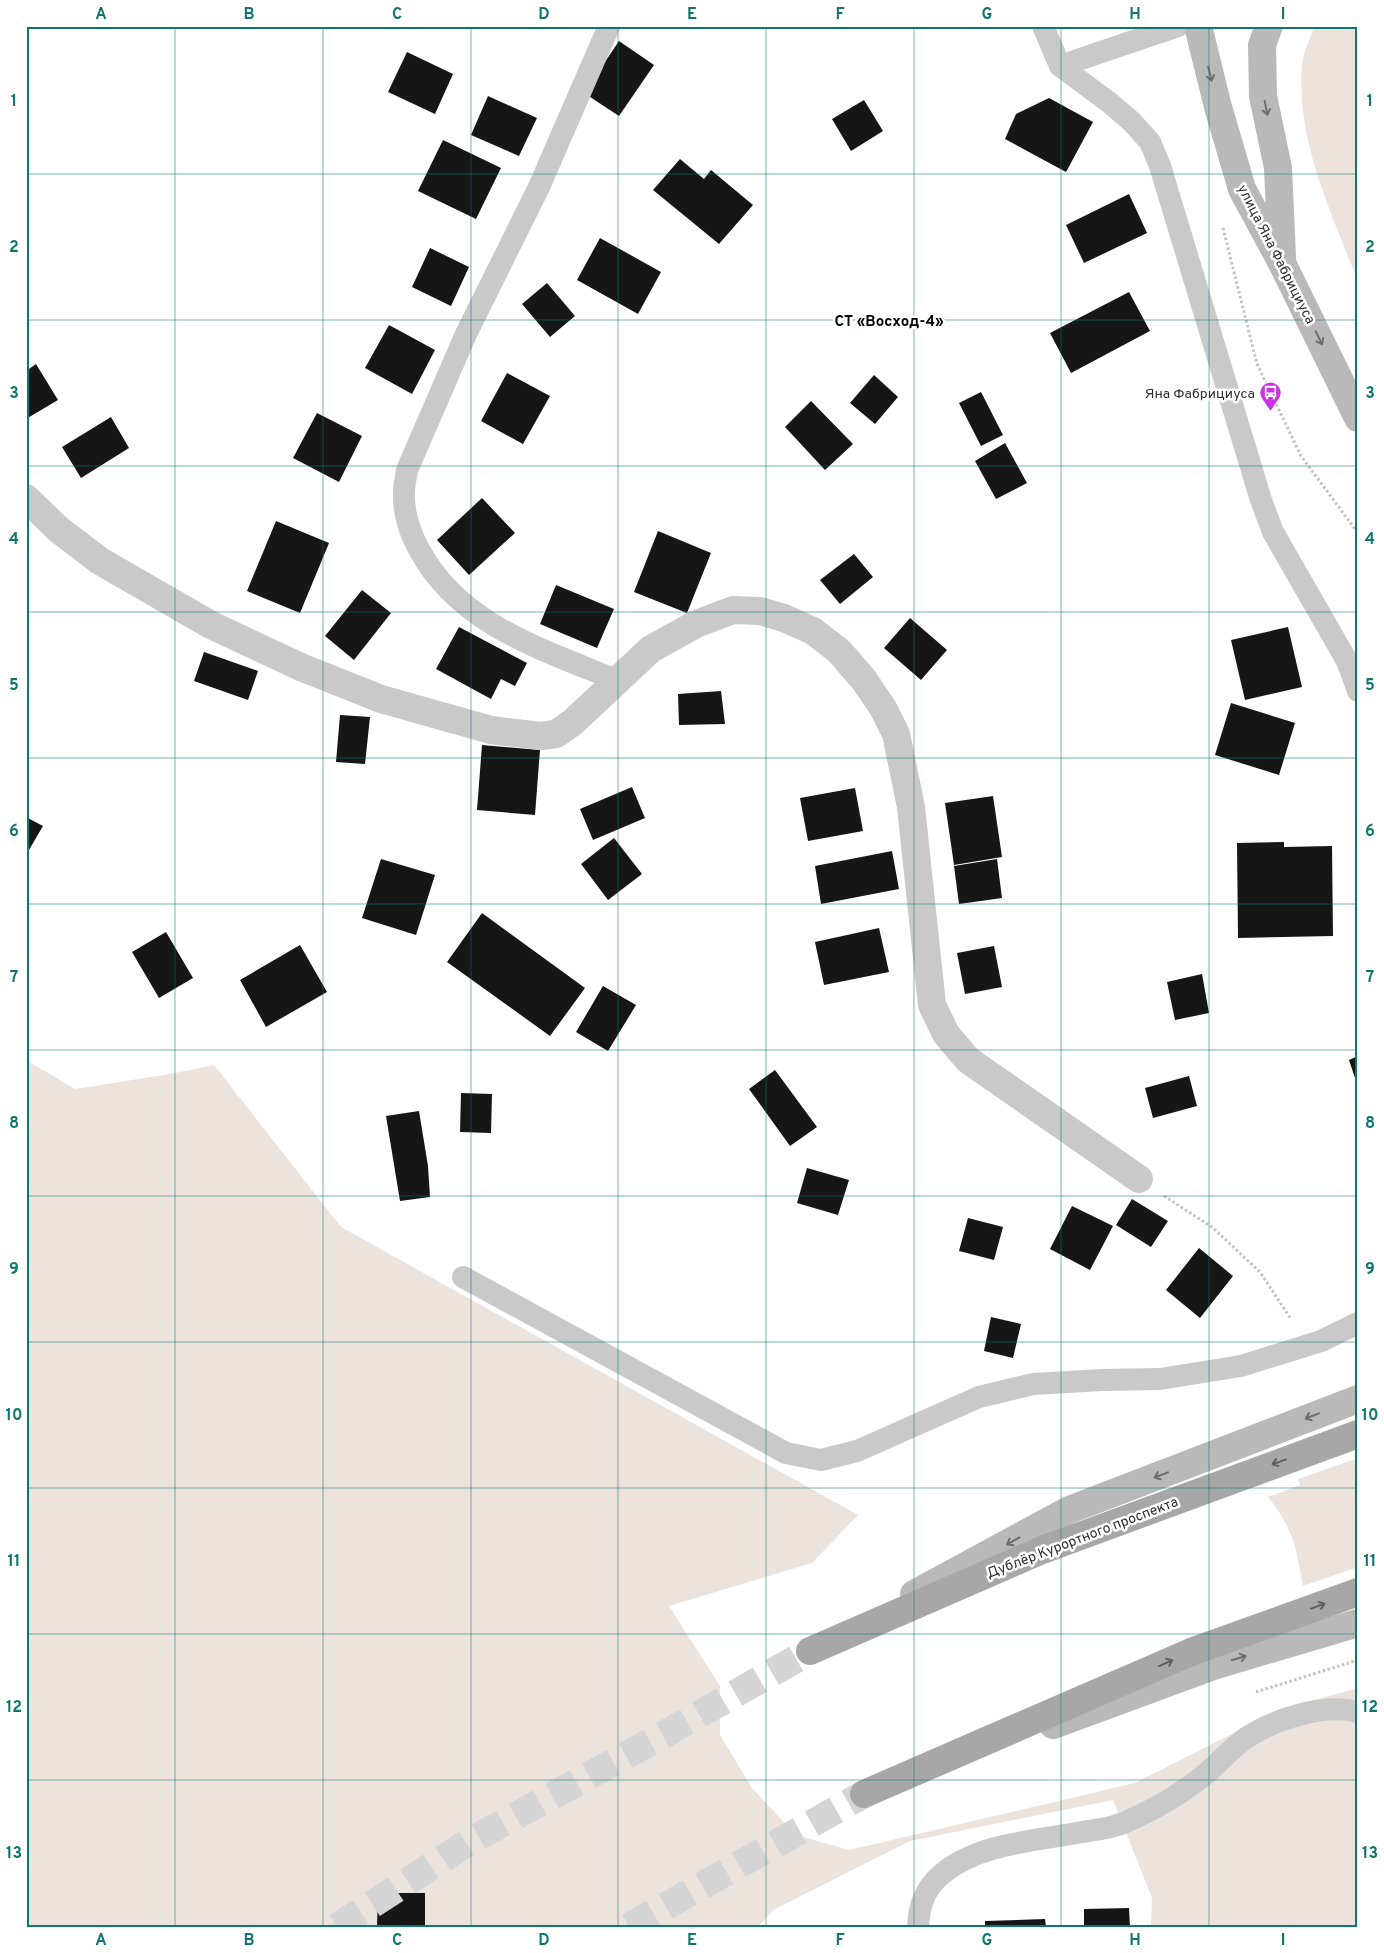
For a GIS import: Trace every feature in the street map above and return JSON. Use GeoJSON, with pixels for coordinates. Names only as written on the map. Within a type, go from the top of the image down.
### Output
{"type":"FeatureCollection","features":[{"type":"Feature","properties":{"kind":"main road","name":"улица Яна Фабрициуса"},"geometry":{"type":"LineString","coordinates":[[1198,26],[1218,107],[1242,189],[1282,263],[1358,418]]}},
{"type":"Feature","properties":{"kind":"main road"},"geometry":{"type":"LineString","coordinates":[[1269,26],[1262,45],[1263,96],[1278,168],[1282,263]]}},
{"type":"Feature","properties":{"kind":"main road","name":"Дублёр Курортного проспекта"},"geometry":{"type":"LineString","coordinates":[[1358,1399],[1069,1510],[810,1651],[1042,1550],[1358,1434]]}},
{"type":"Feature","properties":{"kind":"main road"},"geometry":{"type":"LineString","coordinates":[[1358,1592],[1191,1652],[864,1794],[1213,1666],[1358,1623]]}},
{"type":"Feature","properties":{"kind":"street"},"geometry":{"type":"LineString","coordinates":[[26,498],[58,529],[100,561],[203,620],[304,668],[381,699],[490,730],[541,736],[556,734],[573,722],[651,649],[696,624],[733,610],[760,611],[784,618],[813,631],[839,650],[864,680],[884,708],[896,734],[911,807],[932,1004],[946,1034],[968,1060],[1139,1179]]}},
{"type":"Feature","properties":{"kind":"lane"},"geometry":{"type":"LineString","coordinates":[[609,26],[539,186],[466,334],[407,470],[404,494],[412,538],[429,568],[464,605],[495,627],[524,642],[616,680]]}},
{"type":"Feature","properties":{"kind":"lane"},"geometry":{"type":"LineString","coordinates":[[1042,26],[1060,66],[1110,103],[1132,122],[1150,142],[1160,166],[1261,500],[1273,532],[1347,661],[1358,691]]}},
{"type":"Feature","properties":{"kind":"lane"},"geometry":{"type":"LineString","coordinates":[[1060,66],[1178,26]]}},
{"type":"Feature","properties":{"kind":"lane"},"geometry":{"type":"LineString","coordinates":[[463,1277],[786,1453],[821,1460],[857,1451],[978,1397],[1033,1384],[1160,1379],[1241,1366],[1309,1345],[1358,1323]]}},
{"type":"Feature","properties":{"kind":"lane"},"geometry":{"type":"LineString","coordinates":[[918,1927],[924,1893],[942,1874],[966,1859],[996,1848],[1096,1830],[1124,1823],[1159,1805],[1198,1780],[1246,1738],[1274,1724],[1305,1713],[1349,1710],[1358,1712]]}},
{"type":"Feature","properties":{"kind":"path"},"geometry":{"type":"LineString","coordinates":[[1221,220],[1258,364],[1301,456],[1358,533]]}},
{"type":"Feature","properties":{"kind":"path"},"geometry":{"type":"LineString","coordinates":[[1139,1179],[1212,1228],[1260,1272],[1309,1345]]}},
{"type":"Feature","properties":{"kind":"path"},"geometry":{"type":"LineString","coordinates":[[1256,1692],[1358,1660]]}},
{"type":"Feature","properties":{"kind":"shaded area"},"geometry":{"type":"Polygon","coordinates":[[[1314,26],[1358,26],[1358,282],[1318,177],[1310,150],[1305,122],[1302,66],[1314,26]]]}},
{"type":"Feature","properties":{"kind":"shaded area"},"geometry":{"type":"Polygon","coordinates":[[[26,1060],[75,1089],[214,1065],[341,1227],[858,1515],[812,1563],[669,1606],[720,1686],[720,1735],[752,1788],[796,1835],[849,1850],[1135,1783],[1281,1709],[1358,1688],[1358,1927],[1151,1927],[1152,1898],[1113,1800],[910,1841],[773,1910],[758,1927],[26,1927],[26,1060]]]}},
{"type":"Feature","properties":{"kind":"shaded area"},"geometry":{"type":"Polygon","coordinates":[[[1358,1458],[1358,1567],[1303,1586],[1292,1538],[1283,1518],[1268,1497],[1300,1485],[1298,1479],[1358,1458]]]}},
{"type":"Feature","properties":{"kind":"building"},"geometry":{"type":"Polygon","coordinates":[[[619,41],[654,65],[619,116],[584,93],[619,41]]]}},
{"type":"Feature","properties":{"kind":"building"},"geometry":{"type":"Polygon","coordinates":[[[407,52],[453,74],[435,114],[388,92],[407,52]]]}},
{"type":"Feature","properties":{"kind":"building"},"geometry":{"type":"Polygon","coordinates":[[[488,96],[537,118],[519,156],[471,135],[488,96]]]}},
{"type":"Feature","properties":{"kind":"building"},"geometry":{"type":"Polygon","coordinates":[[[1049,98],[1093,122],[1066,172],[1005,139],[1016,114],[1049,98]]]}},
{"type":"Feature","properties":{"kind":"building"},"geometry":{"type":"Polygon","coordinates":[[[864,100],[883,131],[851,151],[832,119],[864,100]]]}},
{"type":"Feature","properties":{"kind":"building"},"geometry":{"type":"Polygon","coordinates":[[[443,140],[501,168],[476,219],[418,191],[443,140]]]}},
{"type":"Feature","properties":{"kind":"building"},"geometry":{"type":"Polygon","coordinates":[[[680,159],[704,179],[711,170],[753,205],[719,244],[653,190],[680,159]]]}},
{"type":"Feature","properties":{"kind":"building"},"geometry":{"type":"Polygon","coordinates":[[[1129,194],[1147,233],[1084,263],[1066,225],[1129,194]]]}},
{"type":"Feature","properties":{"kind":"building"},"geometry":{"type":"Polygon","coordinates":[[[600,238],[661,272],[638,314],[577,280],[600,238]]]}},
{"type":"Feature","properties":{"kind":"building"},"geometry":{"type":"Polygon","coordinates":[[[430,248],[469,267],[451,306],[412,287],[430,248]]]}},
{"type":"Feature","properties":{"kind":"building"},"geometry":{"type":"Polygon","coordinates":[[[547,283],[575,316],[550,337],[522,304],[547,283]]]}},
{"type":"Feature","properties":{"kind":"building"},"geometry":{"type":"Polygon","coordinates":[[[1129,292],[1150,331],[1071,373],[1050,333],[1129,292]]]}},
{"type":"Feature","properties":{"kind":"building"},"geometry":{"type":"Polygon","coordinates":[[[389,325],[435,350],[412,394],[365,368],[389,325]]]}},
{"type":"Feature","properties":{"kind":"building"},"geometry":{"type":"Polygon","coordinates":[[[36,364],[58,400],[26,419],[26,371],[36,364]]]}},
{"type":"Feature","properties":{"kind":"building"},"geometry":{"type":"Polygon","coordinates":[[[507,373],[550,396],[523,444],[481,421],[507,373]]]}},
{"type":"Feature","properties":{"kind":"building"},"geometry":{"type":"Polygon","coordinates":[[[874,375],[898,397],[875,424],[850,403],[874,375]]]}},
{"type":"Feature","properties":{"kind":"building"},"geometry":{"type":"Polygon","coordinates":[[[981,392],[1003,435],[981,446],[959,403],[981,392]]]}},
{"type":"Feature","properties":{"kind":"building"},"geometry":{"type":"Polygon","coordinates":[[[811,401],[853,444],[825,470],[785,427],[811,401]]]}},
{"type":"Feature","properties":{"kind":"building"},"geometry":{"type":"Polygon","coordinates":[[[317,413],[362,436],[339,482],[293,458],[317,413]]]}},
{"type":"Feature","properties":{"kind":"building"},"geometry":{"type":"Polygon","coordinates":[[[111,417],[129,448],[81,478],[62,447],[111,417]]]}},
{"type":"Feature","properties":{"kind":"building"},"geometry":{"type":"Polygon","coordinates":[[[1005,443],[1027,483],[996,499],[975,461],[1005,443]]]}},
{"type":"Feature","properties":{"kind":"building"},"geometry":{"type":"Polygon","coordinates":[[[482,498],[515,533],[469,575],[437,540],[482,498]]]}},
{"type":"Feature","properties":{"kind":"building"},"geometry":{"type":"Polygon","coordinates":[[[276,521],[329,543],[300,613],[247,591],[276,521]]]}},
{"type":"Feature","properties":{"kind":"building"},"geometry":{"type":"Polygon","coordinates":[[[658,531],[711,553],[687,613],[634,592],[658,531]]]}},
{"type":"Feature","properties":{"kind":"building"},"geometry":{"type":"Polygon","coordinates":[[[854,554],[873,577],[840,604],[820,580],[854,554]]]}},
{"type":"Feature","properties":{"kind":"building"},"geometry":{"type":"Polygon","coordinates":[[[556,585],[614,609],[597,648],[540,624],[556,585]]]}},
{"type":"Feature","properties":{"kind":"building"},"geometry":{"type":"Polygon","coordinates":[[[362,590],[391,613],[354,660],[325,636],[362,590]]]}},
{"type":"Feature","properties":{"kind":"building"},"geometry":{"type":"Polygon","coordinates":[[[910,618],[947,650],[921,680],[884,648],[910,618]]]}},
{"type":"Feature","properties":{"kind":"building"},"geometry":{"type":"Polygon","coordinates":[[[459,627],[527,663],[515,686],[501,679],[491,699],[436,669],[459,627]]]}},
{"type":"Feature","properties":{"kind":"building"},"geometry":{"type":"Polygon","coordinates":[[[1288,627],[1302,687],[1245,700],[1231,640],[1288,627]]]}},
{"type":"Feature","properties":{"kind":"building"},"geometry":{"type":"Polygon","coordinates":[[[204,652],[258,671],[248,700],[194,681],[204,652]]]}},
{"type":"Feature","properties":{"kind":"building"},"geometry":{"type":"Polygon","coordinates":[[[721,691],[725,724],[679,725],[678,694],[721,691]]]}},
{"type":"Feature","properties":{"kind":"building"},"geometry":{"type":"Polygon","coordinates":[[[1231,703],[1295,723],[1279,775],[1215,755],[1231,703]]]}},
{"type":"Feature","properties":{"kind":"building"},"geometry":{"type":"Polygon","coordinates":[[[340,715],[370,717],[365,764],[336,762],[340,715]]]}},
{"type":"Feature","properties":{"kind":"building"},"geometry":{"type":"Polygon","coordinates":[[[482,745],[540,750],[535,815],[477,810],[482,745]]]}},
{"type":"Feature","properties":{"kind":"building"},"geometry":{"type":"Polygon","coordinates":[[[632,787],[645,818],[593,840],[580,809],[632,787]]]}},
{"type":"Feature","properties":{"kind":"building"},"geometry":{"type":"Polygon","coordinates":[[[855,788],[863,831],[808,841],[800,798],[855,788]]]}},
{"type":"Feature","properties":{"kind":"building"},"geometry":{"type":"Polygon","coordinates":[[[993,796],[1002,857],[954,865],[945,803],[993,796]]]}},
{"type":"Feature","properties":{"kind":"building"},"geometry":{"type":"Polygon","coordinates":[[[26,817],[43,826],[26,855],[26,817]]]}},
{"type":"Feature","properties":{"kind":"building"},"geometry":{"type":"Polygon","coordinates":[[[614,838],[642,874],[608,900],[581,864],[614,838]]]}},
{"type":"Feature","properties":{"kind":"building"},"geometry":{"type":"Polygon","coordinates":[[[1284,842],[1284,847],[1332,846],[1333,936],[1238,938],[1237,843],[1284,842]]]}},
{"type":"Feature","properties":{"kind":"building"},"geometry":{"type":"Polygon","coordinates":[[[892,851],[899,889],[821,904],[815,866],[892,851]]]}},
{"type":"Feature","properties":{"kind":"building"},"geometry":{"type":"Polygon","coordinates":[[[381,859],[435,875],[416,935],[362,918],[381,859]]]}},
{"type":"Feature","properties":{"kind":"building"},"geometry":{"type":"Polygon","coordinates":[[[997,859],[1002,898],[959,904],[954,866],[997,859]]]}},
{"type":"Feature","properties":{"kind":"building"},"geometry":{"type":"Polygon","coordinates":[[[482,913],[585,988],[550,1036],[447,962],[482,913]]]}},
{"type":"Feature","properties":{"kind":"building"},"geometry":{"type":"Polygon","coordinates":[[[879,928],[889,972],[824,985],[815,942],[879,928]]]}},
{"type":"Feature","properties":{"kind":"building"},"geometry":{"type":"Polygon","coordinates":[[[166,932],[193,978],[159,998],[132,952],[166,932]]]}},
{"type":"Feature","properties":{"kind":"building"},"geometry":{"type":"Polygon","coordinates":[[[300,945],[327,992],[266,1027],[240,980],[300,945]]]}},
{"type":"Feature","properties":{"kind":"building"},"geometry":{"type":"Polygon","coordinates":[[[994,946],[1002,987],[965,994],[957,953],[994,946]]]}},
{"type":"Feature","properties":{"kind":"building"},"geometry":{"type":"Polygon","coordinates":[[[1202,974],[1209,1013],[1175,1020],[1167,982],[1202,974]]]}},
{"type":"Feature","properties":{"kind":"building"},"geometry":{"type":"Polygon","coordinates":[[[603,986],[636,1005],[608,1051],[576,1032],[603,986]]]}},
{"type":"Feature","properties":{"kind":"building"},"geometry":{"type":"Polygon","coordinates":[[[1358,1056],[1358,1084],[1357,1084],[1349,1060],[1358,1056]]]}},
{"type":"Feature","properties":{"kind":"building"},"geometry":{"type":"Polygon","coordinates":[[[775,1070],[817,1127],[790,1146],[749,1089],[775,1070]]]}},
{"type":"Feature","properties":{"kind":"building"},"geometry":{"type":"Polygon","coordinates":[[[1189,1076],[1197,1106],[1153,1118],[1145,1088],[1189,1076]]]}},
{"type":"Feature","properties":{"kind":"building"},"geometry":{"type":"Polygon","coordinates":[[[461,1093],[492,1094],[491,1133],[460,1132],[461,1093]]]}},
{"type":"Feature","properties":{"kind":"building"},"geometry":{"type":"Polygon","coordinates":[[[419,1111],[428,1166],[430,1197],[400,1201],[386,1116],[419,1111]]]}},
{"type":"Feature","properties":{"kind":"building"},"geometry":{"type":"Polygon","coordinates":[[[807,1168],[849,1180],[838,1215],[797,1203],[807,1168]]]}},
{"type":"Feature","properties":{"kind":"building"},"geometry":{"type":"Polygon","coordinates":[[[1132,1199],[1168,1221],[1151,1247],[1116,1225],[1132,1199]]]}},
{"type":"Feature","properties":{"kind":"building"},"geometry":{"type":"Polygon","coordinates":[[[1072,1206],[1113,1226],[1090,1270],[1050,1249],[1072,1206]]]}},
{"type":"Feature","properties":{"kind":"building"},"geometry":{"type":"Polygon","coordinates":[[[968,1218],[1003,1227],[994,1260],[959,1251],[968,1218]]]}},
{"type":"Feature","properties":{"kind":"building"},"geometry":{"type":"Polygon","coordinates":[[[1199,1248],[1233,1276],[1200,1318],[1166,1290],[1199,1248]]]}},
{"type":"Feature","properties":{"kind":"building"},"geometry":{"type":"Polygon","coordinates":[[[991,1317],[1021,1324],[1013,1358],[984,1351],[991,1317]]]}},
{"type":"Feature","properties":{"kind":"building"},"geometry":{"type":"Polygon","coordinates":[[[378,1893],[425,1893],[425,1927],[377,1927],[378,1893]]]}},
{"type":"Feature","properties":{"kind":"building"},"geometry":{"type":"Polygon","coordinates":[[[1129,1908],[1130,1927],[1084,1927],[1084,1909],[1129,1908]]]}},
{"type":"Feature","properties":{"kind":"building"},"geometry":{"type":"Polygon","coordinates":[[[1045,1919],[1046,1927],[985,1927],[985,1921],[1045,1919]]]}},
{"type":"Feature","properties":{"kind":"tunnel"},"geometry":{"type":"LineString","coordinates":[[337,1927],[472,1840],[663,1735],[810,1651]]}},
{"type":"Feature","properties":{"kind":"tunnel"},"geometry":{"type":"LineString","coordinates":[[629,1927],[864,1794]]}},
{"type":"Feature","properties":{"kind":"place","name":"Яна Фабрициуса"},"geometry":{"type":"Point","coordinates":[1271,412]}},
{"type":"Feature","properties":{"kind":"district","name":"СТ «Восход-4»"},"geometry":{"type":"Point","coordinates":[889,321]}}]}
